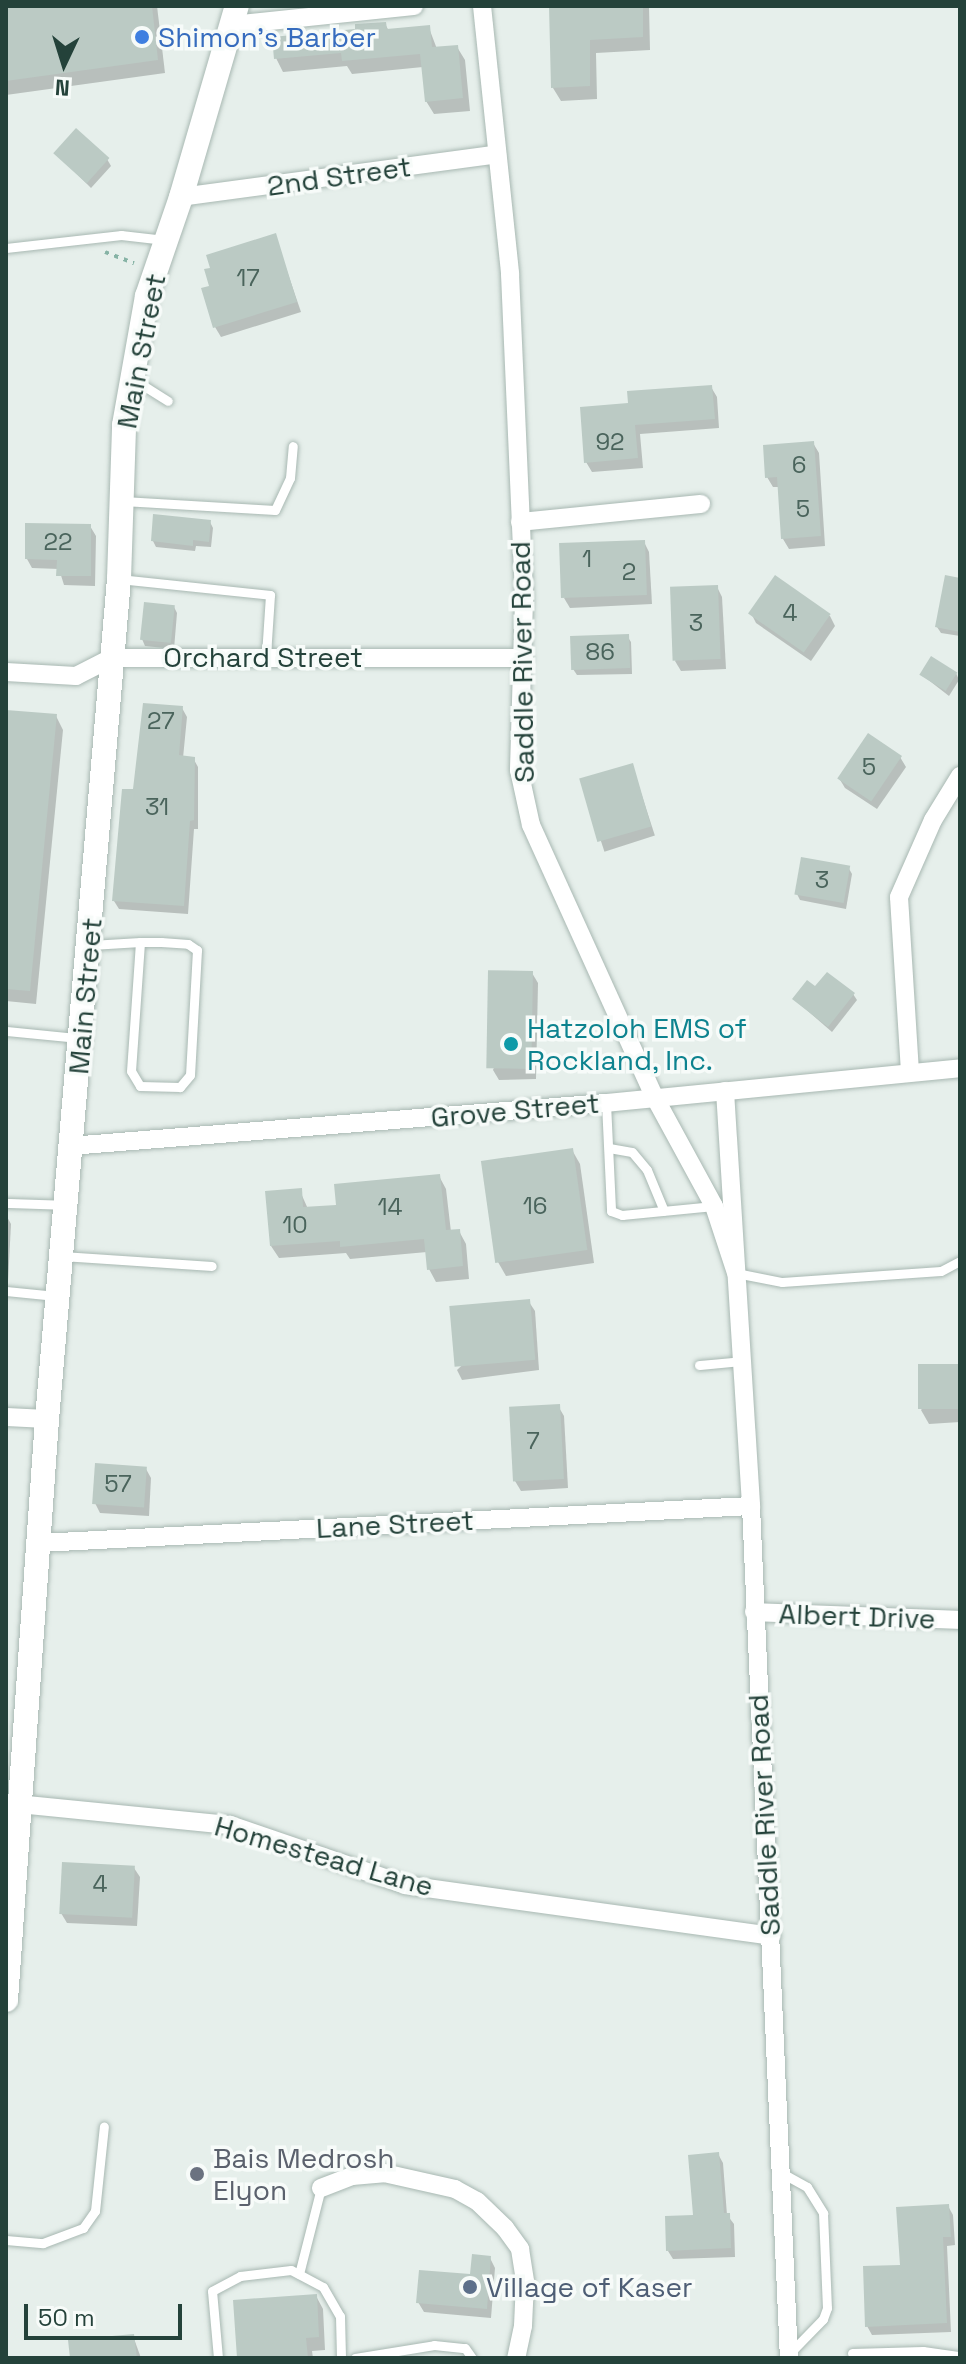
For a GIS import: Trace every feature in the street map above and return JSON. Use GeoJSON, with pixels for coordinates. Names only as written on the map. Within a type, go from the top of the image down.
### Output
{"type":"FeatureCollection","features":[{"type":"Feature","properties":{"kind":"main road","name":"Main Street"},"geometry":{"type":"LineString","coordinates":[[6,2000],[47,1419],[91,945],[119,579],[124,425],[130,377],[155,271],[181,197],[234,16]]}},
{"type":"Feature","properties":{"kind":"street"},"geometry":{"type":"LineString","coordinates":[[234,16],[414,6]]}},
{"type":"Feature","properties":{"kind":"street","name":"Saddle River Road"},"geometry":{"type":"LineString","coordinates":[[482,6],[510,274],[524,658],[519,770],[531,825],[654,1096],[714,1206],[736,1273]]}},
{"type":"Feature","properties":{"kind":"street","name":"2nd Street"},"geometry":{"type":"LineString","coordinates":[[181,197],[497,154]]}},
{"type":"Feature","properties":{"kind":"street"},"geometry":{"type":"LineString","coordinates":[[520,522],[701,504]]}},
{"type":"Feature","properties":{"kind":"street","name":"Orchard Street"},"geometry":{"type":"LineString","coordinates":[[6,672],[76,676],[111,658],[266,655],[524,658]]}},
{"type":"Feature","properties":{"kind":"street"},"geometry":{"type":"LineString","coordinates":[[910,1072],[899,897],[933,820],[960,776]]}},
{"type":"Feature","properties":{"kind":"street","name":"Grove Street"},"geometry":{"type":"LineString","coordinates":[[70,1146],[606,1103],[960,1068]]}},
{"type":"Feature","properties":{"kind":"street","name":"Saddle River Road"},"geometry":{"type":"LineString","coordinates":[[725,1091],[751,1506],[789,2356]]}},
{"type":"Feature","properties":{"kind":"street"},"geometry":{"type":"LineString","coordinates":[[6,1417],[47,1419]]}},
{"type":"Feature","properties":{"kind":"street","name":"Lane Street"},"geometry":{"type":"LineString","coordinates":[[40,1543],[751,1506]]}},
{"type":"Feature","properties":{"kind":"street","name":"Albert Drive"},"geometry":{"type":"LineString","coordinates":[[754,1612],[960,1620]]}},
{"type":"Feature","properties":{"kind":"street","name":"Homestead Lane"},"geometry":{"type":"LineString","coordinates":[[18,1804],[230,1825],[405,1885],[771,1936]]}},
{"type":"Feature","properties":{"kind":"street"},"geometry":{"type":"LineString","coordinates":[[321,2188],[352,2176],[384,2173],[455,2189],[477,2201],[505,2228],[520,2249],[524,2296],[516,2358]]}},
{"type":"Feature","properties":{"kind":"lane"},"geometry":{"type":"LineString","coordinates":[[6,248],[121,235],[165,240]]}},
{"type":"Feature","properties":{"kind":"lane"},"geometry":{"type":"LineString","coordinates":[[130,377],[168,401]]}},
{"type":"Feature","properties":{"kind":"lane"},"geometry":{"type":"LineString","coordinates":[[123,501],[275,510],[290,478],[293,446]]}},
{"type":"Feature","properties":{"kind":"lane"},"geometry":{"type":"LineString","coordinates":[[119,579],[270,595],[266,655]]}},
{"type":"Feature","properties":{"kind":"lane"},"geometry":{"type":"LineString","coordinates":[[91,945],[140,942],[188,944],[197,950],[190,1075],[180,1087],[140,1086],[131,1071],[140,942]]}},
{"type":"Feature","properties":{"kind":"lane"},"geometry":{"type":"LineString","coordinates":[[6,1031],[80,1038]]}},
{"type":"Feature","properties":{"kind":"lane"},"geometry":{"type":"LineString","coordinates":[[606,1103],[611,1211],[622,1215],[714,1206]]}},
{"type":"Feature","properties":{"kind":"lane"},"geometry":{"type":"LineString","coordinates":[[609,1148],[632,1152],[647,1170],[664,1211]]}},
{"type":"Feature","properties":{"kind":"lane"},"geometry":{"type":"LineString","coordinates":[[6,1203],[65,1205]]}},
{"type":"Feature","properties":{"kind":"lane"},"geometry":{"type":"LineString","coordinates":[[62,1256],[212,1266]]}},
{"type":"Feature","properties":{"kind":"lane"},"geometry":{"type":"LineString","coordinates":[[736,1273],[782,1282],[941,1271],[960,1261]]}},
{"type":"Feature","properties":{"kind":"lane"},"geometry":{"type":"LineString","coordinates":[[6,1291],[59,1296]]}},
{"type":"Feature","properties":{"kind":"lane"},"geometry":{"type":"LineString","coordinates":[[699,1365],[742,1361]]}},
{"type":"Feature","properties":{"kind":"lane"},"geometry":{"type":"LineString","coordinates":[[6,2240],[43,2243],[83,2228],[95,2211],[104,2126]]}},
{"type":"Feature","properties":{"kind":"lane"},"geometry":{"type":"LineString","coordinates":[[780,2172],[807,2187],[823,2213],[827,2308],[823,2319],[789,2356]]}},
{"type":"Feature","properties":{"kind":"lane"},"geometry":{"type":"LineString","coordinates":[[299,2274],[321,2188]]}},
{"type":"Feature","properties":{"kind":"lane"},"geometry":{"type":"LineString","coordinates":[[218,2358],[212,2291],[240,2276],[291,2270],[323,2287],[340,2316],[341,2358]]}},
{"type":"Feature","properties":{"kind":"lane"},"geometry":{"type":"LineString","coordinates":[[355,2358],[434,2345],[465,2348],[472,2358]]}},
{"type":"Feature","properties":{"kind":"lane"},"geometry":{"type":"LineString","coordinates":[[852,2353],[960,2356]]}},
{"type":"Feature","properties":{"kind":"path"},"geometry":{"type":"LineString","coordinates":[[74,240],[155,271]]}},
{"type":"Feature","properties":{"kind":"building"},"geometry":{"type":"Polygon","coordinates":[[[6,6],[152,6],[158,60],[6,81],[6,6]]]}},
{"type":"Feature","properties":{"kind":"building"},"geometry":{"type":"Polygon","coordinates":[[[549,6],[643,6],[643,37],[590,40],[590,86],[551,88],[549,6]]]}},
{"type":"Feature","properties":{"kind":"building"},"geometry":{"type":"Polygon","coordinates":[[[386,22],[387,29],[430,25],[432,47],[458,45],[463,98],[425,102],[420,54],[342,61],[341,53],[274,59],[272,37],[355,29],[355,24],[386,22]]]}},
{"type":"Feature","properties":{"kind":"building"},"geometry":{"type":"Polygon","coordinates":[[[76,128],[109,158],[87,183],[53,153],[76,128]]]}},
{"type":"Feature","properties":{"kind":"building"},"geometry":{"type":"Polygon","coordinates":[[[276,233],[297,302],[213,328],[201,288],[209,286],[204,269],[210,268],[206,255],[276,233]]]}},
{"type":"Feature","properties":{"kind":"building"},"geometry":{"type":"Polygon","coordinates":[[[712,385],[715,419],[635,425],[638,458],[584,463],[580,407],[628,403],[627,391],[712,385]]]}},
{"type":"Feature","properties":{"kind":"building"},"geometry":{"type":"Polygon","coordinates":[[[814,441],[821,536],[781,539],[777,477],[765,478],[763,445],[814,441]]]}},
{"type":"Feature","properties":{"kind":"building"},"geometry":{"type":"Polygon","coordinates":[[[153,514],[211,520],[209,542],[193,540],[193,546],[151,541],[153,514]]]}},
{"type":"Feature","properties":{"kind":"building"},"geometry":{"type":"Polygon","coordinates":[[[25,523],[91,524],[91,576],[56,576],[57,560],[25,559],[25,523]]]}},
{"type":"Feature","properties":{"kind":"building"},"geometry":{"type":"Polygon","coordinates":[[[645,540],[647,595],[561,598],[559,543],[645,540]]]}},
{"type":"Feature","properties":{"kind":"building"},"geometry":{"type":"Polygon","coordinates":[[[775,575],[831,614],[804,653],[748,614],[775,575]]]}},
{"type":"Feature","properties":{"kind":"building"},"geometry":{"type":"Polygon","coordinates":[[[945,575],[960,578],[960,632],[935,627],[945,575]]]}},
{"type":"Feature","properties":{"kind":"building"},"geometry":{"type":"Polygon","coordinates":[[[718,585],[721,659],[673,661],[670,587],[718,585]]]}},
{"type":"Feature","properties":{"kind":"building"},"geometry":{"type":"Polygon","coordinates":[[[144,602],[175,605],[171,643],[140,640],[144,602]]]}},
{"type":"Feature","properties":{"kind":"building"},"geometry":{"type":"Polygon","coordinates":[[[629,634],[630,668],[571,670],[570,636],[629,634]]]}},
{"type":"Feature","properties":{"kind":"building"},"geometry":{"type":"Polygon","coordinates":[[[931,656],[957,672],[946,691],[919,675],[931,656]]]}},
{"type":"Feature","properties":{"kind":"building"},"geometry":{"type":"Polygon","coordinates":[[[143,703],[183,706],[179,755],[195,757],[194,820],[190,821],[184,906],[112,901],[122,789],[133,789],[143,703]]]}},
{"type":"Feature","properties":{"kind":"building"},"geometry":{"type":"Polygon","coordinates":[[[6,710],[57,714],[30,991],[6,989],[6,710]]]}},
{"type":"Feature","properties":{"kind":"building"},"geometry":{"type":"Polygon","coordinates":[[[868,733],[902,756],[871,802],[837,779],[868,733]]]}},
{"type":"Feature","properties":{"kind":"building"},"geometry":{"type":"Polygon","coordinates":[[[633,763],[651,826],[597,842],[579,778],[633,763]]]}},
{"type":"Feature","properties":{"kind":"building"},"geometry":{"type":"Polygon","coordinates":[[[801,857],[850,866],[844,903],[794,894],[801,857]]]}},
{"type":"Feature","properties":{"kind":"building","name":"Hatzoloh EMS of Rockland, Inc."},"geometry":{"type":"Polygon","coordinates":[[[488,970],[533,971],[531,1069],[486,1068],[488,970]]]}},
{"type":"Feature","properties":{"kind":"building"},"geometry":{"type":"Polygon","coordinates":[[[827,972],[855,993],[828,1027],[792,999],[807,980],[815,986],[827,972]]]}},
{"type":"Feature","properties":{"kind":"building"},"geometry":{"type":"Polygon","coordinates":[[[573,1148],[587,1250],[495,1263],[481,1161],[573,1148]]]}},
{"type":"Feature","properties":{"kind":"building"},"geometry":{"type":"Polygon","coordinates":[[[440,1174],[446,1230],[460,1229],[463,1266],[427,1270],[424,1239],[340,1247],[340,1241],[270,1246],[265,1191],[302,1188],[303,1207],[336,1205],[334,1184],[440,1174]]]}},
{"type":"Feature","properties":{"kind":"building"},"geometry":{"type":"Polygon","coordinates":[[[530,1299],[535,1360],[455,1367],[449,1306],[530,1299]]]}},
{"type":"Feature","properties":{"kind":"building"},"geometry":{"type":"Polygon","coordinates":[[[918,1364],[960,1364],[960,1409],[918,1409],[918,1364]]]}},
{"type":"Feature","properties":{"kind":"building"},"geometry":{"type":"Polygon","coordinates":[[[560,1404],[564,1479],[513,1482],[509,1407],[560,1404]]]}},
{"type":"Feature","properties":{"kind":"building"},"geometry":{"type":"Polygon","coordinates":[[[95,1463],[147,1467],[144,1508],[92,1504],[95,1463]]]}},
{"type":"Feature","properties":{"kind":"building"},"geometry":{"type":"Polygon","coordinates":[[[62,1862],[135,1866],[132,1918],[59,1914],[62,1862]]]}},
{"type":"Feature","properties":{"kind":"building"},"geometry":{"type":"Polygon","coordinates":[[[719,2152],[724,2213],[730,2213],[731,2248],[666,2251],[665,2216],[693,2215],[688,2155],[719,2152]]]}},
{"type":"Feature","properties":{"kind":"building"},"geometry":{"type":"Polygon","coordinates":[[[949,2204],[951,2237],[943,2237],[947,2323],[865,2327],[863,2266],[900,2265],[896,2207],[949,2204]]]}},
{"type":"Feature","properties":{"kind":"building"},"geometry":{"type":"Polygon","coordinates":[[[472,2254],[491,2256],[487,2309],[416,2303],[419,2270],[470,2274],[472,2254]]]}},
{"type":"Feature","properties":{"kind":"building"},"geometry":{"type":"Polygon","coordinates":[[[317,2294],[319,2337],[306,2338],[308,2358],[237,2358],[233,2300],[317,2294]]]}},
{"type":"Feature","properties":{"kind":"building"},"geometry":{"type":"Polygon","coordinates":[[[134,2334],[137,2358],[70,2358],[68,2340],[134,2334]]]}},
{"type":"Feature","properties":{"kind":"place","name":"Shimon's Barber"},"geometry":{"type":"Point","coordinates":[142,37]}},
{"type":"Feature","properties":{"kind":"place","name":"Hatzoloh EMS of Rockland, Inc."},"geometry":{"type":"Point","coordinates":[511,1044]}},
{"type":"Feature","properties":{"kind":"place","name":"Bais Medrosh Elyon"},"geometry":{"type":"Point","coordinates":[197,2174]}},
{"type":"Feature","properties":{"kind":"place","name":"Village of Kaser"},"geometry":{"type":"Point","coordinates":[470,2287]}}]}
